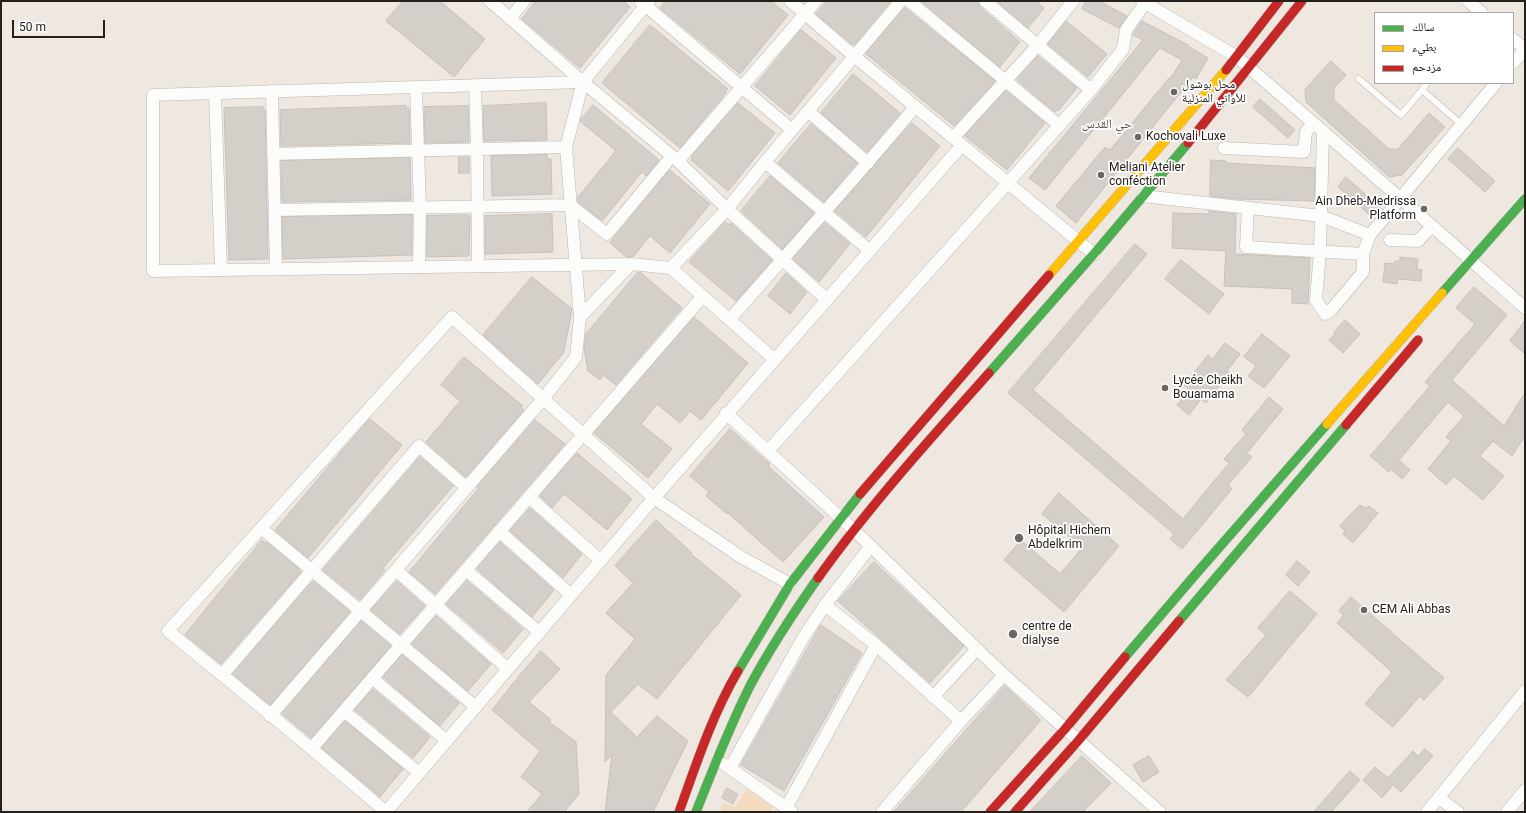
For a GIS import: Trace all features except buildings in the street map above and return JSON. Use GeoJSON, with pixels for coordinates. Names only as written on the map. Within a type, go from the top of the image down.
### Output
{"type":"FeatureCollection","features":[{"type":"Feature","properties":{"kind":"main road"},"geometry":{"type":"LineString","coordinates":[[679,812],[701,750],[715,717],[736,674],[790,584],[841,518],[1237,57],[1279,1]]}},
{"type":"Feature","properties":{"kind":"main road"},"geometry":{"type":"LineString","coordinates":[[696,812],[716,758],[733,720],[772,646],[802,600],[854,530],[892,483],[1094,254],[1250,68],[1302,1]]}},
{"type":"Feature","properties":{"kind":"main road"},"geometry":{"type":"LineString","coordinates":[[990,812],[1065,730],[1195,575],[1525,199]]}},
{"type":"Feature","properties":{"kind":"main road"},"geometry":{"type":"LineString","coordinates":[[1015,812],[1078,741],[1423,335]]}},
{"type":"Feature","properties":{"kind":"street"},"geometry":{"type":"LineString","coordinates":[[490,1],[583,82],[675,158],[727,209],[826,299]]}},
{"type":"Feature","properties":{"kind":"street"},"geometry":{"type":"LineString","coordinates":[[510,19],[524,1]]}},
{"type":"Feature","properties":{"kind":"street"},"geometry":{"type":"LineString","coordinates":[[790,1],[915,107],[1094,254]]}},
{"type":"Feature","properties":{"kind":"street"},"geometry":{"type":"LineString","coordinates":[[275,210],[570,206],[607,234],[742,86],[816,1]]}},
{"type":"Feature","properties":{"kind":"street"},"geometry":{"type":"LineString","coordinates":[[671,268],[727,209],[901,1]]}},
{"type":"Feature","properties":{"kind":"street"},"geometry":{"type":"LineString","coordinates":[[909,1],[1059,125]]}},
{"type":"Feature","properties":{"kind":"street"},"geometry":{"type":"LineString","coordinates":[[985,1],[1091,90]]}},
{"type":"Feature","properties":{"kind":"street"},"geometry":{"type":"LineString","coordinates":[[790,584],[741,557],[654,498],[452,317],[168,630],[270,716],[312,748],[386,812],[600,560],[654,498],[726,414],[869,250],[1005,81],[1038,45],[1073,1]]}},
{"type":"Feature","properties":{"kind":"street"},"geometry":{"type":"LineString","coordinates":[[1468,1],[1481,12]]}},
{"type":"Feature","properties":{"kind":"street"},"geometry":{"type":"LineString","coordinates":[[768,451],[1007,182],[1091,90],[1123,49],[1126,30],[1143,2],[1237,57],[1525,308]]}},
{"type":"Feature","properties":{"kind":"street"},"geometry":{"type":"LineString","coordinates":[[270,716],[543,399],[576,357],[580,317],[566,147],[583,82],[645,3],[792,130]]}},
{"type":"Feature","properties":{"kind":"street"},"geometry":{"type":"LineString","coordinates":[[1514,40],[1525,49],[1514,62]]}},
{"type":"Feature","properties":{"kind":"street"},"geometry":{"type":"LineString","coordinates":[[583,82],[153,95],[153,271],[631,264],[671,268],[774,359]]}},
{"type":"Feature","properties":{"kind":"street"},"geometry":{"type":"LineString","coordinates":[[1323,131],[1320,252],[1316,300],[1325,314],[1332,310],[1363,272],[1363,254],[1370,235],[1495,84]]}},
{"type":"Feature","properties":{"kind":"street"},"geometry":{"type":"LineString","coordinates":[[475,86],[478,266]]}},
{"type":"Feature","properties":{"kind":"street"},"geometry":{"type":"LineString","coordinates":[[416,87],[420,208],[419,267]]}},
{"type":"Feature","properties":{"kind":"street"},"geometry":{"type":"LineString","coordinates":[[272,91],[276,269]]}},
{"type":"Feature","properties":{"kind":"street"},"geometry":{"type":"LineString","coordinates":[[215,94],[221,270]]}},
{"type":"Feature","properties":{"kind":"street"},"geometry":{"type":"LineString","coordinates":[[730,319],[868,163],[915,107]]}},
{"type":"Feature","properties":{"kind":"street"},"geometry":{"type":"LineString","coordinates":[[808,111],[868,163]]}},
{"type":"Feature","properties":{"kind":"street"},"geometry":{"type":"LineString","coordinates":[[1224,148],[1304,152],[1306,132],[1314,123]]}},
{"type":"Feature","properties":{"kind":"street"},"geometry":{"type":"LineString","coordinates":[[273,154],[566,147]]}},
{"type":"Feature","properties":{"kind":"street"},"geometry":{"type":"LineString","coordinates":[[765,162],[869,250]]}},
{"type":"Feature","properties":{"kind":"street"},"geometry":{"type":"LineString","coordinates":[[1143,196],[1321,216],[1370,235]]}},
{"type":"Feature","properties":{"kind":"street"},"geometry":{"type":"LineString","coordinates":[[1248,208],[1246,246],[1363,254]]}},
{"type":"Feature","properties":{"kind":"street"},"geometry":{"type":"LineString","coordinates":[[1390,240],[1418,241],[1432,226]]}},
{"type":"Feature","properties":{"kind":"street"},"geometry":{"type":"LineString","coordinates":[[580,317],[631,264]]}},
{"type":"Feature","properties":{"kind":"street"},"geometry":{"type":"LineString","coordinates":[[312,748],[703,296]]}},
{"type":"Feature","properties":{"kind":"street"},"geometry":{"type":"LineString","coordinates":[[726,414],[854,530],[1004,675],[1160,812]]}},
{"type":"Feature","properties":{"kind":"street"},"geometry":{"type":"LineString","coordinates":[[222,675],[419,446],[467,488]]}},
{"type":"Feature","properties":{"kind":"street"},"geometry":{"type":"LineString","coordinates":[[529,497],[600,560]]}},
{"type":"Feature","properties":{"kind":"street"},"geometry":{"type":"LineString","coordinates":[[261,528],[476,707]]}},
{"type":"Feature","properties":{"kind":"street"},"geometry":{"type":"LineString","coordinates":[[499,531],[571,595]]}},
{"type":"Feature","properties":{"kind":"street"},"geometry":{"type":"LineString","coordinates":[[730,768],[803,638],[825,605],[871,546]]}},
{"type":"Feature","properties":{"kind":"street"},"geometry":{"type":"LineString","coordinates":[[396,570],[508,669]]}},
{"type":"Feature","properties":{"kind":"street"},"geometry":{"type":"LineString","coordinates":[[466,570],[539,632]]}},
{"type":"Feature","properties":{"kind":"street"},"geometry":{"type":"LineString","coordinates":[[825,605],[876,645],[961,721]]}},
{"type":"Feature","properties":{"kind":"street"},"geometry":{"type":"LineString","coordinates":[[701,750],[716,758],[789,810],[876,645]]}},
{"type":"Feature","properties":{"kind":"street"},"geometry":{"type":"LineString","coordinates":[[934,697],[977,649]]}},
{"type":"Feature","properties":{"kind":"street"},"geometry":{"type":"LineString","coordinates":[[882,812],[961,721],[1004,675]]}},
{"type":"Feature","properties":{"kind":"street"},"geometry":{"type":"LineString","coordinates":[[372,678],[447,741]]}},
{"type":"Feature","properties":{"kind":"street"},"geometry":{"type":"LineString","coordinates":[[1427,812],[1525,691]]}},
{"type":"Feature","properties":{"kind":"street"},"geometry":{"type":"LineString","coordinates":[[344,711],[419,774]]}},
{"type":"Feature","properties":{"kind":"street"},"geometry":{"type":"LineString","coordinates":[[1507,812],[1525,790]]}},
{"type":"Feature","properties":{"kind":"street"},"geometry":{"type":"LineString","coordinates":[[1439,798],[1458,812]]}},
{"type":"Feature","properties":{"kind":"lane"},"geometry":{"type":"LineString","coordinates":[[1359,79],[1401,115],[1426,84]]}},
{"type":"Feature","properties":{"kind":"lane"},"geometry":{"type":"LineString","coordinates":[[1422,90],[1462,124]]}},
{"type":"Feature","properties":{"kind":"shaded area"},"geometry":{"type":"Polygon","coordinates":[[[747,789],[773,807],[770,812],[720,812],[723,802],[735,807],[747,789]]]}},
{"type":"Feature","properties":{"kind":"traffic: fast"},"geometry":{"type":"LineString","coordinates":[[989,373],[1100,247],[1188,143]]}},
{"type":"Feature","properties":{"kind":"traffic: fast"},"geometry":{"type":"LineString","coordinates":[[1442,293],[1525,199]]}},
{"type":"Feature","properties":{"kind":"traffic: fast"},"geometry":{"type":"LineString","coordinates":[[1125,657],[1327,424]]}},
{"type":"Feature","properties":{"kind":"traffic: fast"},"geometry":{"type":"LineString","coordinates":[[1179,621],[1346,425]]}},
{"type":"Feature","properties":{"kind":"traffic: fast"},"geometry":{"type":"LineString","coordinates":[[738,671],[790,584],[860,494]]}},
{"type":"Feature","properties":{"kind":"traffic: fast"},"geometry":{"type":"LineString","coordinates":[[696,812],[715,763],[751,684],[783,630],[818,578]]}},
{"type":"Feature","properties":{"kind":"traffic: slow"},"geometry":{"type":"LineString","coordinates":[[1049,275],[1226,70]]}},
{"type":"Feature","properties":{"kind":"traffic: slow"},"geometry":{"type":"LineString","coordinates":[[1327,424],[1442,293]]}},
{"type":"Feature","properties":{"kind":"traffic: jam"},"geometry":{"type":"LineString","coordinates":[[1226,70],[1279,1]]}},
{"type":"Feature","properties":{"kind":"traffic: jam"},"geometry":{"type":"LineString","coordinates":[[1188,143],[1302,1]]}},
{"type":"Feature","properties":{"kind":"traffic: jam"},"geometry":{"type":"LineString","coordinates":[[860,494],[1049,275]]}},
{"type":"Feature","properties":{"kind":"traffic: jam"},"geometry":{"type":"LineString","coordinates":[[1346,425],[1418,340]]}},
{"type":"Feature","properties":{"kind":"traffic: jam"},"geometry":{"type":"LineString","coordinates":[[818,578],[879,498],[989,373]]}},
{"type":"Feature","properties":{"kind":"traffic: jam"},"geometry":{"type":"LineString","coordinates":[[1015,812],[1078,741],[1179,621]]}},
{"type":"Feature","properties":{"kind":"traffic: jam"},"geometry":{"type":"LineString","coordinates":[[990,812],[1065,729],[1125,657]]}},
{"type":"Feature","properties":{"kind":"traffic: jam"},"geometry":{"type":"LineString","coordinates":[[679,812],[712,723],[738,671]]}},
{"type":"Feature","properties":{"kind":"place","name":"محل بوشول للأواني المنزلية"},"geometry":{"type":"Point","coordinates":[1174,92]}},
{"type":"Feature","properties":{"kind":"place","name":"Kochovali Luxe"},"geometry":{"type":"Point","coordinates":[1138,137]}},
{"type":"Feature","properties":{"kind":"place","name":"Meliani Atelier conféction"},"geometry":{"type":"Point","coordinates":[1101,175]}},
{"type":"Feature","properties":{"kind":"place","name":"Ain Dheb-Medrissa Platform"},"geometry":{"type":"Point","coordinates":[1424,209]}},
{"type":"Feature","properties":{"kind":"place","name":"Lycée Cheikh Bouamama"},"geometry":{"type":"Point","coordinates":[1165,388]}},
{"type":"Feature","properties":{"kind":"place","name":"Hôpital Hichem Abdelkrim"},"geometry":{"type":"Point","coordinates":[1019,538]}},
{"type":"Feature","properties":{"kind":"place","name":"CEM Ali Abbas"},"geometry":{"type":"Point","coordinates":[1364,610]}},
{"type":"Feature","properties":{"kind":"place","name":"centre de dialyse"},"geometry":{"type":"Point","coordinates":[1013,634]}},
{"type":"Feature","properties":{"kind":"district","name":"حي القدس"},"geometry":{"type":"Point","coordinates":[1107,125]}}]}
